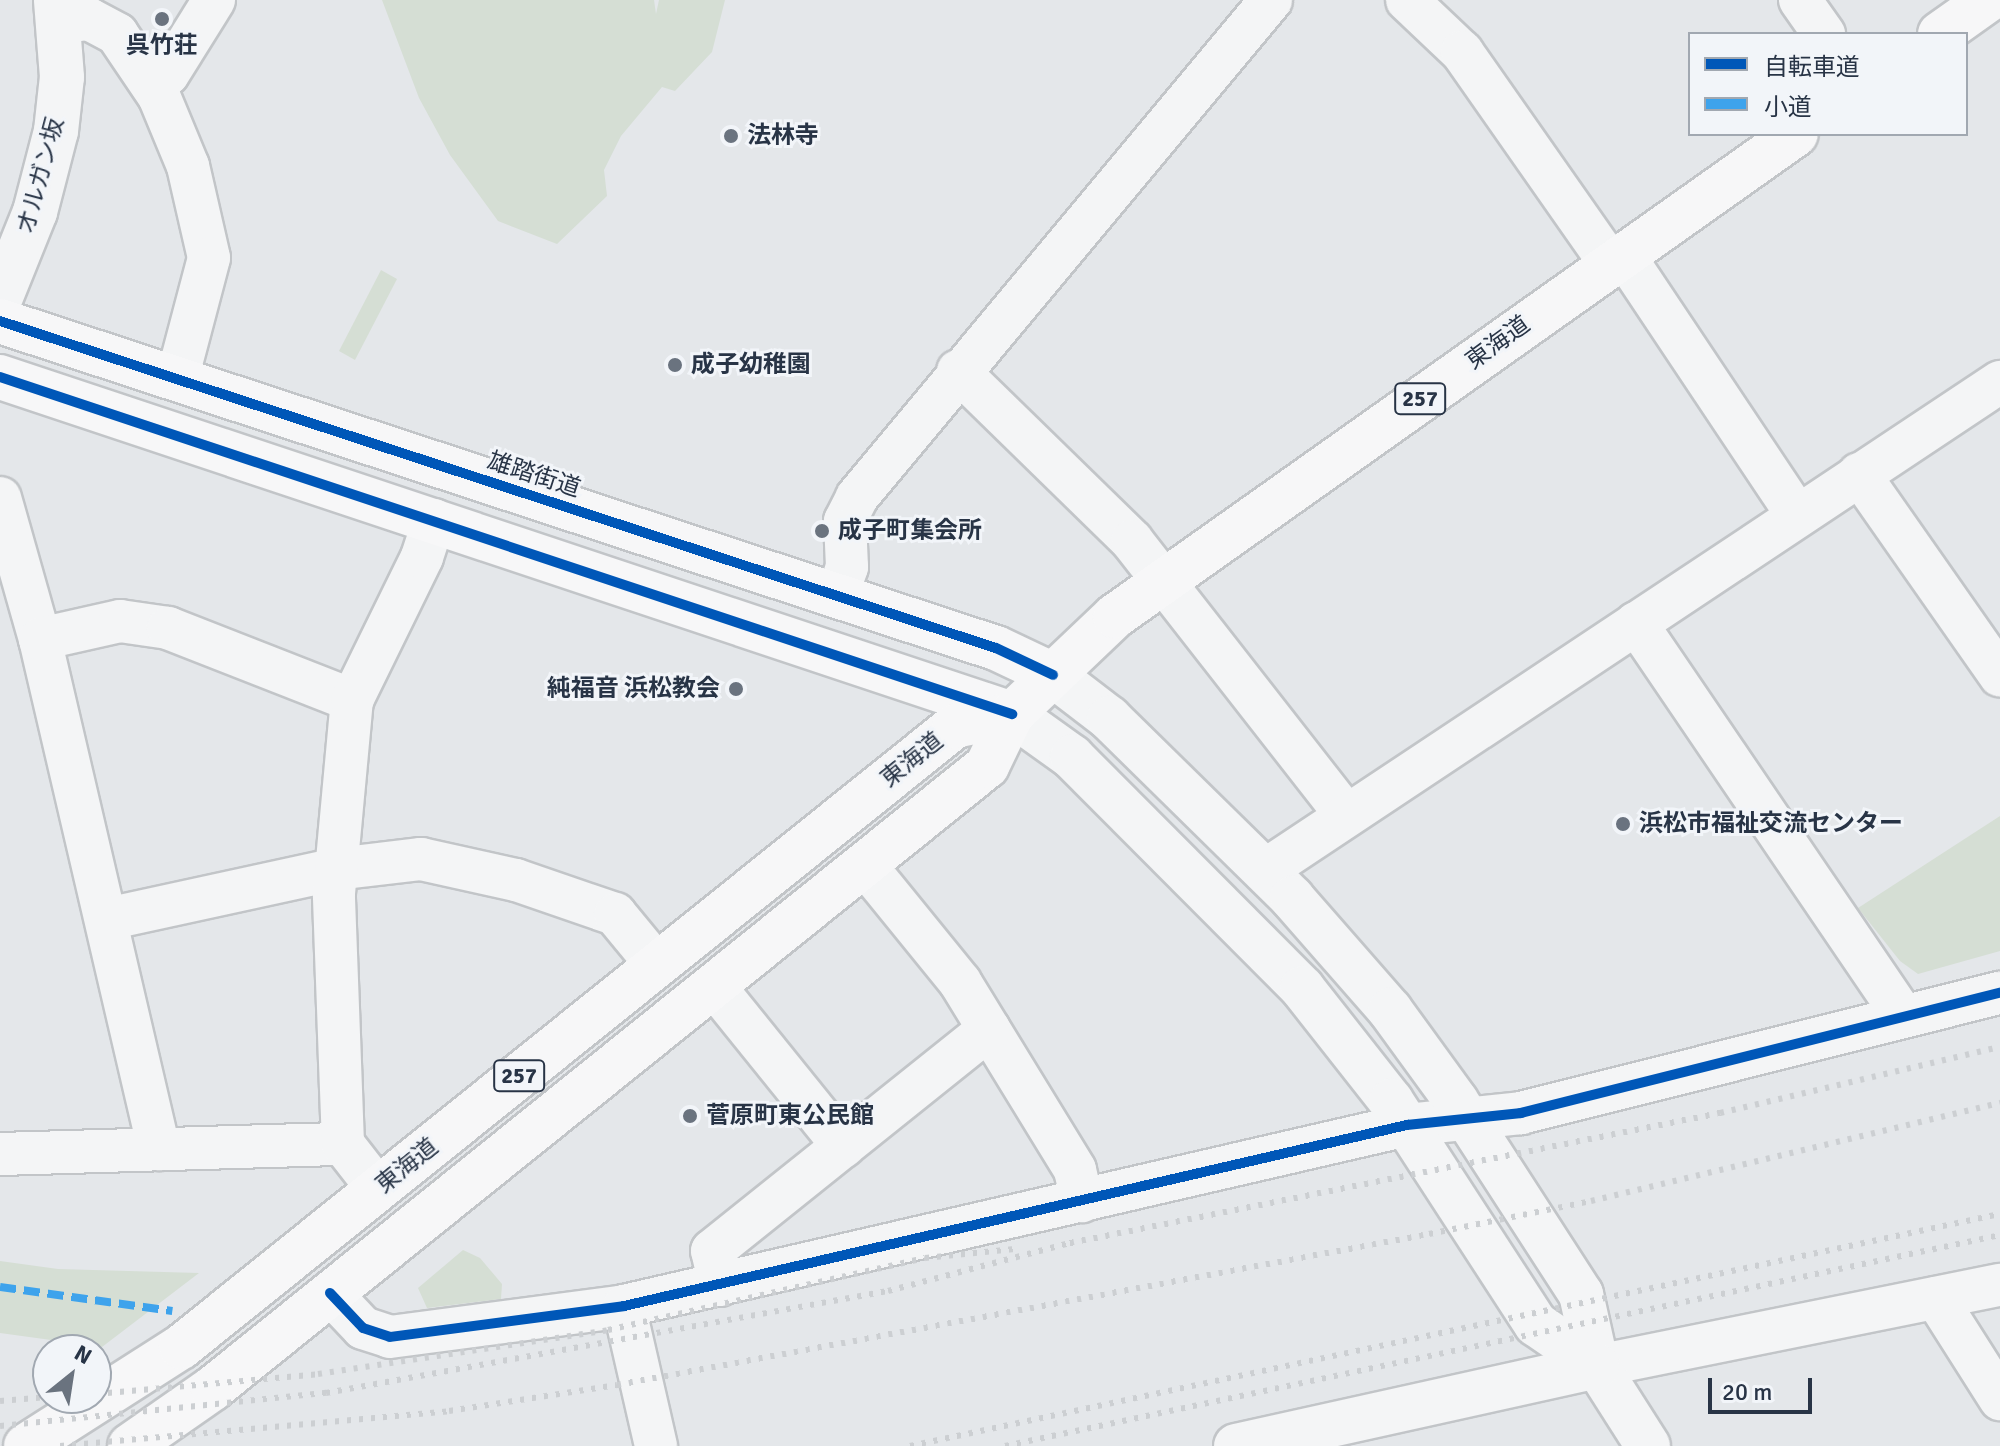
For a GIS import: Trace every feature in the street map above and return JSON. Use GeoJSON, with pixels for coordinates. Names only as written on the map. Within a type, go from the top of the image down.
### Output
{"type":"FeatureCollection","features":[{"type":"Feature","properties":{"kind":"main road"},"geometry":{"type":"LineString","coordinates":[[1943,32],[1988,0]]}},
{"type":"Feature","properties":{"kind":"main road","name":"東海道"},"geometry":{"type":"LineString","coordinates":[[1053,675],[1115,616],[1793,136]]}},
{"type":"Feature","properties":{"kind":"main road","name":"雄踏街道"},"geometry":{"type":"LineString","coordinates":[[0,321],[996,648],[1053,675]]}},
{"type":"Feature","properties":{"kind":"main road"},"geometry":{"type":"LineString","coordinates":[[0,377],[1012,714]]}},
{"type":"Feature","properties":{"kind":"main road","name":"257"},"geometry":{"type":"LineString","coordinates":[[130,1446],[213,1388],[987,766],[1012,714],[1053,675]]}},
{"type":"Feature","properties":{"kind":"main road","name":"東海道"},"geometry":{"type":"LineString","coordinates":[[26,1446],[137,1380],[955,726],[1012,714]]}},
{"type":"Feature","properties":{"kind":"street"},"geometry":{"type":"LineString","coordinates":[[152,85],[168,74],[214,0]]}},
{"type":"Feature","properties":{"kind":"street"},"geometry":{"type":"LineString","coordinates":[[837,596],[847,567],[850,509],[958,371],[1271,0]]}},
{"type":"Feature","properties":{"kind":"street"},"geometry":{"type":"LineString","coordinates":[[1407,0],[1462,52],[1617,258],[1797,515]]}},
{"type":"Feature","properties":{"kind":"street"},"geometry":{"type":"LineString","coordinates":[[1800,0],[1823,32]]}},
{"type":"Feature","properties":{"kind":"street"},"geometry":{"type":"LineString","coordinates":[[58,11],[109,26],[152,85],[184,154],[209,258],[177,379]]}},
{"type":"Feature","properties":{"kind":"street","name":"オルガン坂"},"geometry":{"type":"LineString","coordinates":[[0,299],[51,158],[60,104],[58,11]]}},
{"type":"Feature","properties":{"kind":"street"},"geometry":{"type":"LineString","coordinates":[[958,371],[1132,541],[1346,815]]}},
{"type":"Feature","properties":{"kind":"street"},"geometry":{"type":"LineString","coordinates":[[1264,871],[2000,382]]}},
{"type":"Feature","properties":{"kind":"street"},"geometry":{"type":"LineString","coordinates":[[1859,474],[2000,675]]}},
{"type":"Feature","properties":{"kind":"street"},"geometry":{"type":"LineString","coordinates":[[0,498],[40,639],[159,1149]]}},
{"type":"Feature","properties":{"kind":"street"},"geometry":{"type":"LineString","coordinates":[[378,1189],[343,1144],[336,869],[352,700],[422,557],[434,520]]}},
{"type":"Feature","properties":{"kind":"street"},"geometry":{"type":"LineString","coordinates":[[40,639],[120,621],[168,628],[352,700]]}},
{"type":"Feature","properties":{"kind":"street"},"geometry":{"type":"LineString","coordinates":[[1636,623],[1902,1015]]}},
{"type":"Feature","properties":{"kind":"street"},"geometry":{"type":"LineString","coordinates":[[1053,675],[1109,718],[1264,871],[1367,981],[1468,1119],[1581,1294],[1597,1366],[1648,1446]]}},
{"type":"Feature","properties":{"kind":"street"},"geometry":{"type":"LineString","coordinates":[[1012,714],[1072,757],[1253,935],[1348,1043],[1407,1125],[1536,1324],[1597,1366]]}},
{"type":"Feature","properties":{"kind":"street"},"geometry":{"type":"LineString","coordinates":[[107,919],[336,869],[421,859],[516,880],[615,914],[657,965]]}},
{"type":"Feature","properties":{"kind":"street"},"geometry":{"type":"LineString","coordinates":[[865,865],[960,982],[1075,1170],[1082,1201]]}},
{"type":"Feature","properties":{"kind":"street"},"geometry":{"type":"LineString","coordinates":[[714,986],[843,1146]]}},
{"type":"Feature","properties":{"kind":"street"},"geometry":{"type":"LineString","coordinates":[[330,1293],[363,1328],[390,1337],[624,1306],[1407,1125],[1521,1113],[1902,1015],[2000,993]]}},
{"type":"Feature","properties":{"kind":"street"},"geometry":{"type":"LineString","coordinates":[[720,1285],[712,1251],[989,1029]]}},
{"type":"Feature","properties":{"kind":"street"},"geometry":{"type":"LineString","coordinates":[[0,1154],[343,1144]]}},
{"type":"Feature","properties":{"kind":"street"},"geometry":{"type":"LineString","coordinates":[[1236,1446],[1304,1439],[1597,1366],[2000,1285]]}},
{"type":"Feature","properties":{"kind":"street"},"geometry":{"type":"LineString","coordinates":[[1936,1298],[2000,1399]]}},
{"type":"Feature","properties":{"kind":"street"},"geometry":{"type":"LineString","coordinates":[[624,1306],[656,1446]]}},
{"type":"Feature","properties":{"kind":"shaded area"},"geometry":{"type":"Polygon","coordinates":[[[382,0],[654,0],[656,14],[659,0],[725,0],[712,52],[675,91],[662,87],[621,136],[604,170],[607,196],[557,244],[498,221],[450,155],[419,98],[382,0]]]}},
{"type":"Feature","properties":{"kind":"shaded area"},"geometry":{"type":"Polygon","coordinates":[[[381,270],[397,279],[355,360],[339,351],[381,270]]]}},
{"type":"Feature","properties":{"kind":"shaded area"},"geometry":{"type":"Polygon","coordinates":[[[2000,816],[2000,951],[1918,974],[1900,961],[1858,908],[2000,816]]]}},
{"type":"Feature","properties":{"kind":"shaded area"},"geometry":{"type":"Polygon","coordinates":[[[463,1250],[480,1258],[502,1284],[501,1299],[427,1308],[418,1288],[463,1250]]]}},
{"type":"Feature","properties":{"kind":"shaded area"},"geometry":{"type":"Polygon","coordinates":[[[0,1261],[58,1269],[199,1273],[112,1339],[112,1334],[32,1334],[32,1337],[0,1333],[0,1261]]]}},
{"type":"Feature","properties":{"kind":"railway"},"geometry":{"type":"LineString","coordinates":[[0,1426],[326,1393],[888,1291],[1070,1243],[1720,1113],[2000,1047]]}},
{"type":"Feature","properties":{"kind":"railway"},"geometry":{"type":"LineString","coordinates":[[60,1446],[449,1411],[617,1385],[1591,1201],[2000,1103]]}},
{"type":"Feature","properties":{"kind":"railway"},"geometry":{"type":"LineString","coordinates":[[910,1446],[2000,1214]]}},
{"type":"Feature","properties":{"kind":"railway"},"geometry":{"type":"LineString","coordinates":[[1005,1446],[2000,1235]]}},
{"type":"Feature","properties":{"kind":"railway"},"geometry":{"type":"LineString","coordinates":[[112,1393],[318,1374],[608,1330],[925,1258],[1015,1249]]}},
{"type":"Feature","properties":{"kind":"railway"},"geometry":{"type":"LineString","coordinates":[[0,1401],[32,1398]]}},
{"type":"Feature","properties":{"kind":"marked path"},"geometry":{"type":"LineString","coordinates":[[0,1287],[172,1311]]}},
{"type":"Feature","properties":{"kind":"cycle path"},"geometry":{"type":"LineString","coordinates":[[0,321],[996,648],[1053,675]]}},
{"type":"Feature","properties":{"kind":"cycle path"},"geometry":{"type":"LineString","coordinates":[[0,377],[1012,714]]}},
{"type":"Feature","properties":{"kind":"cycle path"},"geometry":{"type":"LineString","coordinates":[[330,1293],[363,1328],[390,1337],[624,1306],[1407,1125],[1521,1113],[2000,993]]}},
{"type":"Feature","properties":{"kind":"place","name":"呉竹荘"},"geometry":{"type":"Point","coordinates":[162,19]}},
{"type":"Feature","properties":{"kind":"place","name":"法林寺"},"geometry":{"type":"Point","coordinates":[731,136]}},
{"type":"Feature","properties":{"kind":"place","name":"成子幼稚園"},"geometry":{"type":"Point","coordinates":[675,365]}},
{"type":"Feature","properties":{"kind":"place","name":"成子町集会所"},"geometry":{"type":"Point","coordinates":[822,531]}},
{"type":"Feature","properties":{"kind":"place","name":"純福音 浜松教会"},"geometry":{"type":"Point","coordinates":[736,689]}},
{"type":"Feature","properties":{"kind":"place","name":"浜松市福祉交流センター"},"geometry":{"type":"Point","coordinates":[1623,824]}},
{"type":"Feature","properties":{"kind":"place","name":"菅原町東公民館"},"geometry":{"type":"Point","coordinates":[690,1116]}}]}
